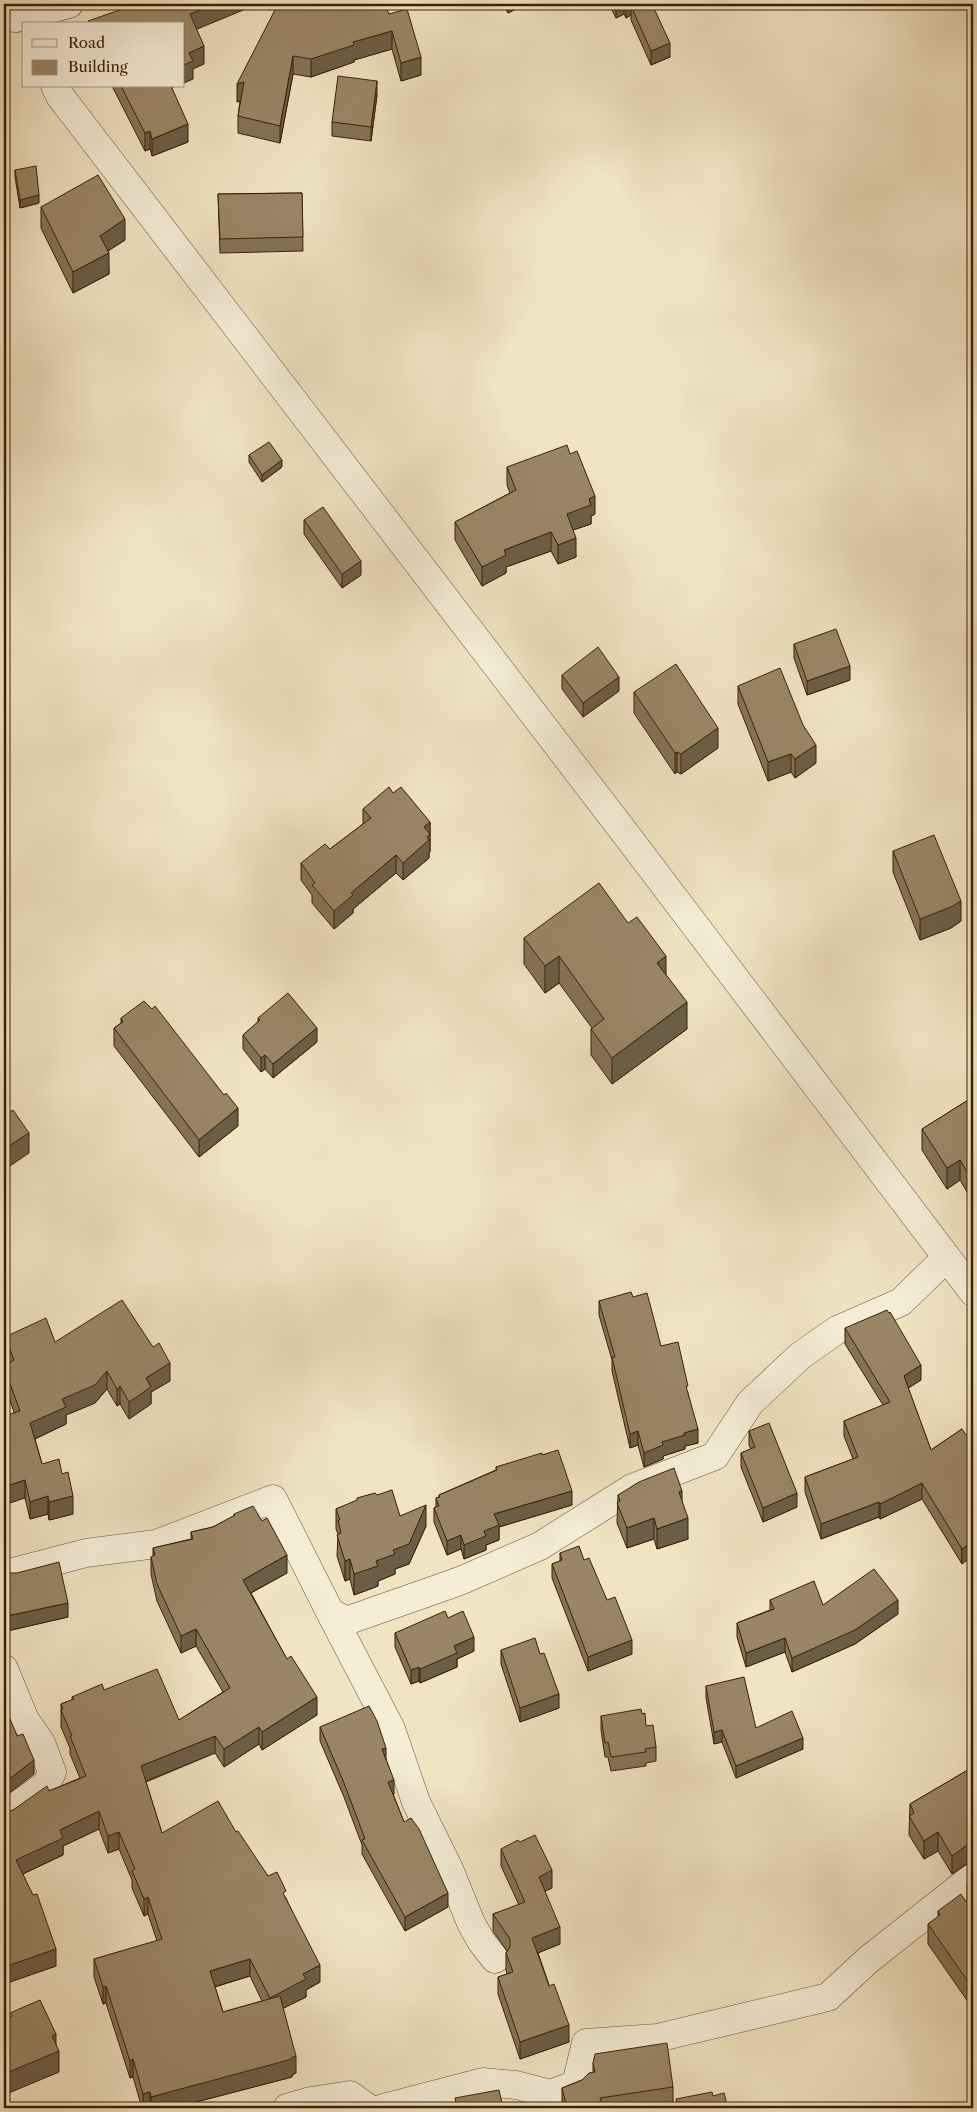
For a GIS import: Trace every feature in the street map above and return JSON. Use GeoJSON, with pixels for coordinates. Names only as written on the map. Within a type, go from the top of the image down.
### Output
{"type":"FeatureCollection","features":[{"type":"Feature","properties":{"kind":"street"},"geometry":{"type":"LineString","coordinates":[[15,22],[69,4]]}},
{"type":"Feature","properties":{"kind":"street"},"geometry":{"type":"LineString","coordinates":[[56,88],[60,96],[637,849],[973,1292]]}},
{"type":"Feature","properties":{"kind":"street"},"geometry":{"type":"LineString","coordinates":[[330,1612],[346,1621],[460,1581],[540,1546],[632,1488],[715,1456],[750,1403],[800,1356],[837,1330],[901,1302],[946,1258]]}},
{"type":"Feature","properties":{"kind":"street"},"geometry":{"type":"LineString","coordinates":[[4,1572],[13,1572],[86,1552],[156,1544],[273,1499],[391,1729],[416,1802],[449,1869],[471,1923],[481,1941],[495,1959]]}},
{"type":"Feature","properties":{"kind":"street"},"geometry":{"type":"LineString","coordinates":[[4,1670],[25,1720],[41,1743],[52,1772],[46,1785],[4,1815]]}},
{"type":"Feature","properties":{"kind":"street"},"geometry":{"type":"LineString","coordinates":[[383,2108],[483,2082],[516,2085],[551,2094],[576,2084],[586,2043],[657,2038],[828,1997],[868,1960],[973,1877]]}},
{"type":"Feature","properties":{"kind":"street"},"geometry":{"type":"LineString","coordinates":[[287,2108],[311,2101],[350,2095],[368,2108]]}},
{"type":"Feature","properties":{"kind":"building"},"geometry":{"type":"Polygon","coordinates":[[[137,4],[215,4],[190,14],[204,46],[189,53],[193,61],[185,65],[185,22],[88,21],[137,4]]]}},
{"type":"Feature","properties":{"kind":"building"},"geometry":{"type":"Polygon","coordinates":[[[278,4],[385,4],[389,14],[407,9],[421,57],[401,63],[392,31],[353,42],[354,45],[311,59],[293,56],[280,126],[238,116],[244,82],[237,84],[278,4]]]}},
{"type":"Feature","properties":{"kind":"building"},"geometry":{"type":"Polygon","coordinates":[[[636,4],[652,4],[670,43],[651,51],[631,6],[636,4]]]}},
{"type":"Feature","properties":{"kind":"building"},"geometry":{"type":"Polygon","coordinates":[[[338,76],[377,81],[371,127],[332,122],[338,76]]]}},
{"type":"Feature","properties":{"kind":"building"},"geometry":{"type":"Polygon","coordinates":[[[122,88],[172,88],[188,124],[152,139],[150,131],[145,133],[122,88]]]}},
{"type":"Feature","properties":{"kind":"building"},"geometry":{"type":"Polygon","coordinates":[[[36,166],[39,195],[20,200],[15,170],[36,166]]]}},
{"type":"Feature","properties":{"kind":"building"},"geometry":{"type":"Polygon","coordinates":[[[98,175],[125,219],[100,236],[109,253],[73,272],[41,207],[98,175]]]}},
{"type":"Feature","properties":{"kind":"building"},"geometry":{"type":"Polygon","coordinates":[[[302,193],[303,237],[220,239],[218,194],[302,193]]]}},
{"type":"Feature","properties":{"kind":"building"},"geometry":{"type":"Polygon","coordinates":[[[269,442],[282,460],[262,475],[249,455],[269,442]]]}},
{"type":"Feature","properties":{"kind":"building"},"geometry":{"type":"Polygon","coordinates":[[[567,445],[570,454],[577,451],[595,496],[589,499],[591,505],[567,514],[576,538],[558,545],[551,532],[504,550],[506,555],[482,567],[455,522],[516,490],[507,467],[567,445]]]}},
{"type":"Feature","properties":{"kind":"building"},"geometry":{"type":"Polygon","coordinates":[[[323,507],[361,561],[342,574],[304,520],[323,507]]]}},
{"type":"Feature","properties":{"kind":"building"},"geometry":{"type":"Polygon","coordinates":[[[836,629],[850,666],[807,681],[794,644],[836,629]]]}},
{"type":"Feature","properties":{"kind":"building"},"geometry":{"type":"Polygon","coordinates":[[[598,647],[619,677],[583,703],[562,675],[598,647]]]}},
{"type":"Feature","properties":{"kind":"building"},"geometry":{"type":"Polygon","coordinates":[[[676,664],[718,728],[681,754],[675,753],[634,692],[676,664]]]}},
{"type":"Feature","properties":{"kind":"building"},"geometry":{"type":"Polygon","coordinates":[[[780,668],[803,725],[816,745],[795,759],[791,754],[768,762],[738,686],[780,668]]]}},
{"type":"Feature","properties":{"kind":"building"},"geometry":{"type":"Polygon","coordinates":[[[389,787],[393,793],[401,787],[430,822],[424,827],[430,834],[427,837],[429,840],[403,863],[396,855],[351,893],[353,895],[334,911],[312,885],[315,883],[301,863],[325,844],[330,849],[371,818],[363,809],[389,787]]]}},
{"type":"Feature","properties":{"kind":"building"},"geometry":{"type":"Polygon","coordinates":[[[934,835],[961,901],[920,919],[893,851],[934,835]]]}},
{"type":"Feature","properties":{"kind":"building"},"geometry":{"type":"Polygon","coordinates":[[[599,883],[628,923],[637,917],[666,956],[657,963],[687,1002],[612,1058],[591,1029],[604,1019],[559,956],[545,966],[524,938],[599,883]]]}},
{"type":"Feature","properties":{"kind":"building"},"geometry":{"type":"Polygon","coordinates":[[[288,993],[317,1028],[273,1064],[265,1055],[261,1058],[243,1035],[260,1020],[258,1018],[288,993]]]}},
{"type":"Feature","properties":{"kind":"building"},"geometry":{"type":"Polygon","coordinates":[[[144,1001],[152,1009],[155,1006],[224,1095],[226,1093],[238,1108],[199,1140],[114,1028],[123,1022],[121,1018],[144,1001]]]}},
{"type":"Feature","properties":{"kind":"building"},"geometry":{"type":"Polygon","coordinates":[[[973,1097],[973,1182],[960,1160],[947,1168],[922,1129],[973,1097]]]}},
{"type":"Feature","properties":{"kind":"building"},"geometry":{"type":"Polygon","coordinates":[[[4,1103],[10,1112],[13,1110],[29,1133],[4,1149],[4,1103]]]}},
{"type":"Feature","properties":{"kind":"building"},"geometry":{"type":"Polygon","coordinates":[[[631,1292],[633,1297],[647,1293],[661,1346],[678,1342],[688,1386],[686,1386],[698,1429],[662,1442],[663,1445],[644,1453],[638,1431],[630,1434],[612,1357],[615,1357],[599,1301],[631,1292]]]}},
{"type":"Feature","properties":{"kind":"building"},"geometry":{"type":"Polygon","coordinates":[[[122,1300],[153,1347],[159,1343],[170,1363],[146,1378],[151,1387],[129,1402],[120,1386],[117,1389],[107,1371],[95,1385],[62,1399],[66,1407],[30,1423],[42,1464],[59,1459],[62,1474],[68,1472],[73,1496],[49,1502],[48,1496],[30,1502],[25,1480],[4,1487],[4,1416],[20,1411],[4,1367],[14,1360],[5,1337],[46,1318],[55,1342],[122,1300]]]}},
{"type":"Feature","properties":{"kind":"building"},"geometry":{"type":"Polygon","coordinates":[[[887,1310],[890,1312],[921,1365],[904,1376],[931,1450],[962,1429],[966,1435],[973,1431],[973,1477],[968,1480],[973,1487],[973,1541],[962,1549],[922,1483],[880,1504],[879,1502],[821,1524],[805,1477],[858,1457],[844,1421],[890,1402],[845,1328],[887,1310]]]}},
{"type":"Feature","properties":{"kind":"building"},"geometry":{"type":"Polygon","coordinates":[[[769,1423],[797,1493],[763,1508],[741,1453],[755,1447],[749,1431],[769,1423]]]}},
{"type":"Feature","properties":{"kind":"building"},"geometry":{"type":"Polygon","coordinates":[[[558,1450],[572,1491],[494,1514],[499,1525],[484,1531],[486,1536],[464,1545],[461,1535],[447,1541],[434,1508],[439,1506],[436,1498],[440,1497],[439,1495],[497,1470],[496,1467],[558,1450]]]}},
{"type":"Feature","properties":{"kind":"building"},"geometry":{"type":"Polygon","coordinates":[[[674,1468],[682,1491],[679,1492],[688,1518],[657,1529],[654,1518],[627,1528],[617,1503],[620,1501],[618,1495],[639,1482],[674,1468]]]}},
{"type":"Feature","properties":{"kind":"building"},"geometry":{"type":"Polygon","coordinates":[[[392,1490],[400,1516],[426,1505],[409,1544],[393,1550],[395,1554],[376,1561],[378,1566],[354,1574],[350,1559],[345,1561],[337,1535],[341,1533],[338,1520],[340,1520],[336,1509],[357,1500],[357,1498],[375,1493],[377,1495],[392,1490]]]}},
{"type":"Feature","properties":{"kind":"building"},"geometry":{"type":"Polygon","coordinates":[[[253,1506],[262,1521],[267,1518],[287,1555],[243,1580],[287,1659],[291,1656],[317,1697],[262,1732],[259,1727],[224,1749],[215,1736],[141,1766],[162,1833],[218,1801],[236,1832],[238,1831],[268,1876],[277,1872],[286,1891],[283,1893],[320,1965],[303,1974],[306,1979],[270,1998],[250,1959],[210,1971],[223,2012],[280,1996],[296,2056],[292,2059],[151,2097],[150,2092],[143,2094],[133,2059],[130,2061],[106,1986],[103,1987],[94,1959],[162,1939],[148,1897],[144,1899],[132,1871],[135,1869],[119,1832],[108,1836],[99,1811],[60,1830],[63,1838],[16,1860],[33,1895],[37,1894],[56,1949],[4,1967],[4,1813],[13,1810],[47,1786],[49,1791],[86,1776],[61,1710],[63,1709],[61,1704],[74,1699],[72,1697],[102,1684],[104,1690],[157,1669],[179,1720],[230,1688],[196,1629],[181,1636],[157,1584],[151,1557],[155,1555],[153,1548],[193,1539],[191,1532],[213,1527],[234,1514],[253,1506]]]}},
{"type":"Feature","properties":{"kind":"building"},"geometry":{"type":"Polygon","coordinates":[[[579,1546],[584,1560],[589,1558],[607,1600],[615,1597],[632,1640],[588,1657],[552,1564],[562,1560],[560,1553],[579,1546]]]}},
{"type":"Feature","properties":{"kind":"building"},"geometry":{"type":"Polygon","coordinates":[[[59,1562],[68,1603],[7,1616],[4,1605],[4,1573],[17,1573],[59,1562]]]}},
{"type":"Feature","properties":{"kind":"building"},"geometry":{"type":"Polygon","coordinates":[[[874,1569],[898,1600],[855,1630],[792,1658],[785,1638],[746,1653],[737,1623],[774,1609],[770,1600],[814,1581],[823,1605],[874,1569]]]}},
{"type":"Feature","properties":{"kind":"building"},"geometry":{"type":"Polygon","coordinates":[[[445,1611],[448,1618],[463,1611],[474,1637],[454,1646],[457,1653],[420,1669],[419,1667],[411,1670],[395,1633],[445,1611]]]}},
{"type":"Feature","properties":{"kind":"building"},"geometry":{"type":"Polygon","coordinates":[[[535,1638],[540,1654],[544,1653],[559,1694],[520,1708],[501,1650],[535,1638]]]}},
{"type":"Feature","properties":{"kind":"building"},"geometry":{"type":"Polygon","coordinates":[[[744,1677],[756,1728],[792,1711],[803,1738],[736,1766],[722,1730],[714,1732],[706,1686],[744,1677]]]}},
{"type":"Feature","properties":{"kind":"building"},"geometry":{"type":"Polygon","coordinates":[[[369,1706],[377,1721],[386,1748],[382,1749],[394,1780],[388,1782],[404,1822],[411,1818],[419,1829],[448,1893],[405,1917],[362,1840],[365,1839],[320,1727],[369,1706]]]}},
{"type":"Feature","properties":{"kind":"building"},"geometry":{"type":"Polygon","coordinates":[[[641,1709],[642,1714],[645,1713],[646,1726],[653,1725],[656,1747],[645,1749],[646,1752],[611,1757],[608,1742],[605,1743],[601,1716],[641,1709]]]}},
{"type":"Feature","properties":{"kind":"building"},"geometry":{"type":"Polygon","coordinates":[[[8,1714],[17,1736],[23,1734],[34,1760],[4,1783],[4,1716],[8,1714]]]}},
{"type":"Feature","properties":{"kind":"building"},"geometry":{"type":"Polygon","coordinates":[[[973,1767],[973,1844],[970,1843],[952,1856],[938,1832],[924,1841],[909,1816],[914,1813],[910,1804],[973,1767]]]}},
{"type":"Feature","properties":{"kind":"building"},"geometry":{"type":"Polygon","coordinates":[[[535,1835],[552,1870],[539,1877],[560,1927],[532,1938],[549,1986],[554,1984],[569,2025],[520,2042],[498,1977],[513,1972],[506,1953],[510,1947],[510,1939],[493,1914],[525,1902],[501,1849],[518,1840],[520,1842],[535,1835]]]}},
{"type":"Feature","properties":{"kind":"building"},"geometry":{"type":"Polygon","coordinates":[[[973,1878],[973,1891],[967,1883],[973,1878]]]}},
{"type":"Feature","properties":{"kind":"building"},"geometry":{"type":"Polygon","coordinates":[[[961,1894],[973,1912],[973,1989],[928,1924],[940,1915],[938,1911],[961,1894]]]}},
{"type":"Feature","properties":{"kind":"building"},"geometry":{"type":"Polygon","coordinates":[[[40,2000],[56,2034],[52,2036],[59,2051],[4,2074],[4,2019],[12,2016],[10,2013],[40,2000]]]}},
{"type":"Feature","properties":{"kind":"building"},"geometry":{"type":"Polygon","coordinates":[[[667,2043],[673,2087],[600,2098],[603,2108],[567,2108],[562,2088],[582,2080],[589,2073],[595,2072],[593,2063],[595,2054],[667,2043]]]}},
{"type":"Feature","properties":{"kind":"building"},"geometry":{"type":"Polygon","coordinates":[[[499,2090],[503,2108],[457,2108],[455,2098],[499,2090]]]}},
{"type":"Feature","properties":{"kind":"building"},"geometry":{"type":"Polygon","coordinates":[[[712,2092],[713,2096],[724,2093],[728,2108],[678,2108],[676,2099],[712,2092]]]}},
{"type":"Feature","properties":{"kind":"building"},"geometry":{"type":"Polygon","coordinates":[[[312,2103],[313,2108],[294,2108],[312,2103]]]}},
{"type":"Feature","properties":{"kind":"building"},"geometry":{"type":"Polygon","coordinates":[[[403,2105],[404,2108],[390,2108],[403,2105]]]}}]}
